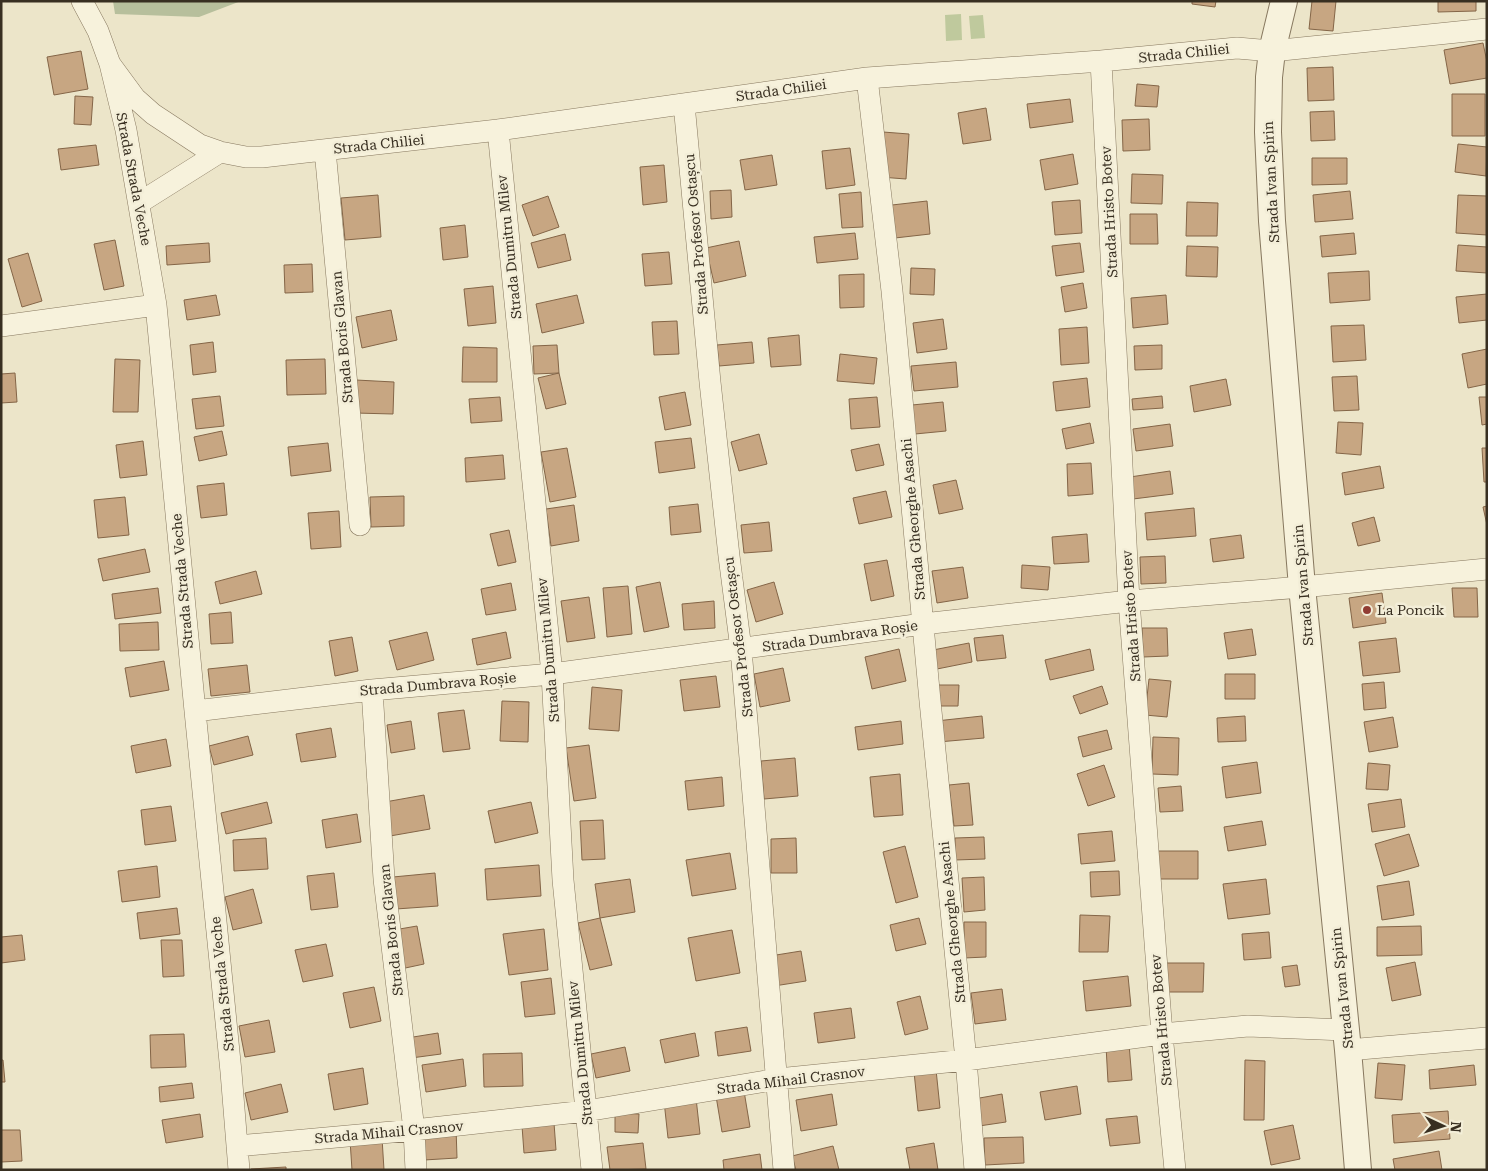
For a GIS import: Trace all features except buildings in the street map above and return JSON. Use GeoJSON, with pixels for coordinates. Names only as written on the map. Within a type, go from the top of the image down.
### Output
{"type":"FeatureCollection","features":[{"type":"Feature","properties":{"kind":"street","name":"Strada Strada Veche"},"geometry":{"type":"LineString","coordinates":[[82,1],[98,31],[110,64],[126,130],[156,305],[232,1072],[239,1170]]}},
{"type":"Feature","properties":{"kind":"street","name":"Strada Ivan Spirin"},"geometry":{"type":"LineString","coordinates":[[1284,1],[1272,51],[1269,77],[1268,132],[1272,222],[1302,587],[1358,1170]]}},
{"type":"Feature","properties":{"kind":"street","name":"Strada Chiliei"},"geometry":{"type":"LineString","coordinates":[[110,64],[135,98],[152,114],[200,145],[220,152],[246,157],[262,157],[498,130],[867,78],[1101,61],[1237,48],[1272,51],[1487,29]]}},
{"type":"Feature","properties":{"kind":"street","name":"Strada Hristo Botev"},"geometry":{"type":"LineString","coordinates":[[1101,61],[1129,601],[1162,1034],[1176,1170]]}},
{"type":"Feature","properties":{"kind":"street","name":"Strada Gheorghe Asachi"},"geometry":{"type":"LineString","coordinates":[[867,78],[892,291],[975,1170]]}},
{"type":"Feature","properties":{"kind":"street","name":"Strada Profesor Ostașcu"},"geometry":{"type":"LineString","coordinates":[[684,104],[710,382],[741,649],[778,1079],[784,1170]]}},
{"type":"Feature","properties":{"kind":"street","name":"Strada Dumitru Milev"},"geometry":{"type":"LineString","coordinates":[[498,130],[552,674],[563,880],[592,1170]]}},
{"type":"Feature","properties":{"kind":"street","name":"Strada Boris Glavan"},"geometry":{"type":"LineString","coordinates":[[325,150],[360,525]]}},
{"type":"Feature","properties":{"kind":"street"},"geometry":{"type":"LineString","coordinates":[[139,203],[220,152]]}},
{"type":"Feature","properties":{"kind":"street"},"geometry":{"type":"LineString","coordinates":[[1,326],[156,305]]}},
{"type":"Feature","properties":{"kind":"street","name":"Strada Dumbrava Roșie"},"geometry":{"type":"LineString","coordinates":[[195,711],[372,690],[552,674],[923,624],[1129,601],[1487,569]]}},
{"type":"Feature","properties":{"kind":"street","name":"Strada Boris Glavan"},"geometry":{"type":"LineString","coordinates":[[372,690],[384,878],[414,1130],[416,1170]]}},
{"type":"Feature","properties":{"kind":"street","name":"Strada Mihail Crasnov"},"geometry":{"type":"LineString","coordinates":[[237,1146],[414,1130],[586,1111],[778,1079],[966,1060],[1162,1034],[1248,1026],[1347,1040],[1447,1043],[1487,1038]]}},
{"type":"Feature","properties":{"kind":"green space"},"geometry":{"type":"Polygon","coordinates":[[[113,1],[241,1],[199,17],[115,14],[113,1]]]}},
{"type":"Feature","properties":{"kind":"green space"},"geometry":{"type":"Polygon","coordinates":[[[961,14],[962,40],[946,41],[945,15],[961,14]]]}},
{"type":"Feature","properties":{"kind":"green space"},"geometry":{"type":"Polygon","coordinates":[[[983,15],[985,38],[971,39],[969,16],[983,15]]]}},
{"type":"Feature","properties":{"kind":"place","name":"La Poncik"},"geometry":{"type":"Point","coordinates":[1367,610]}}]}
